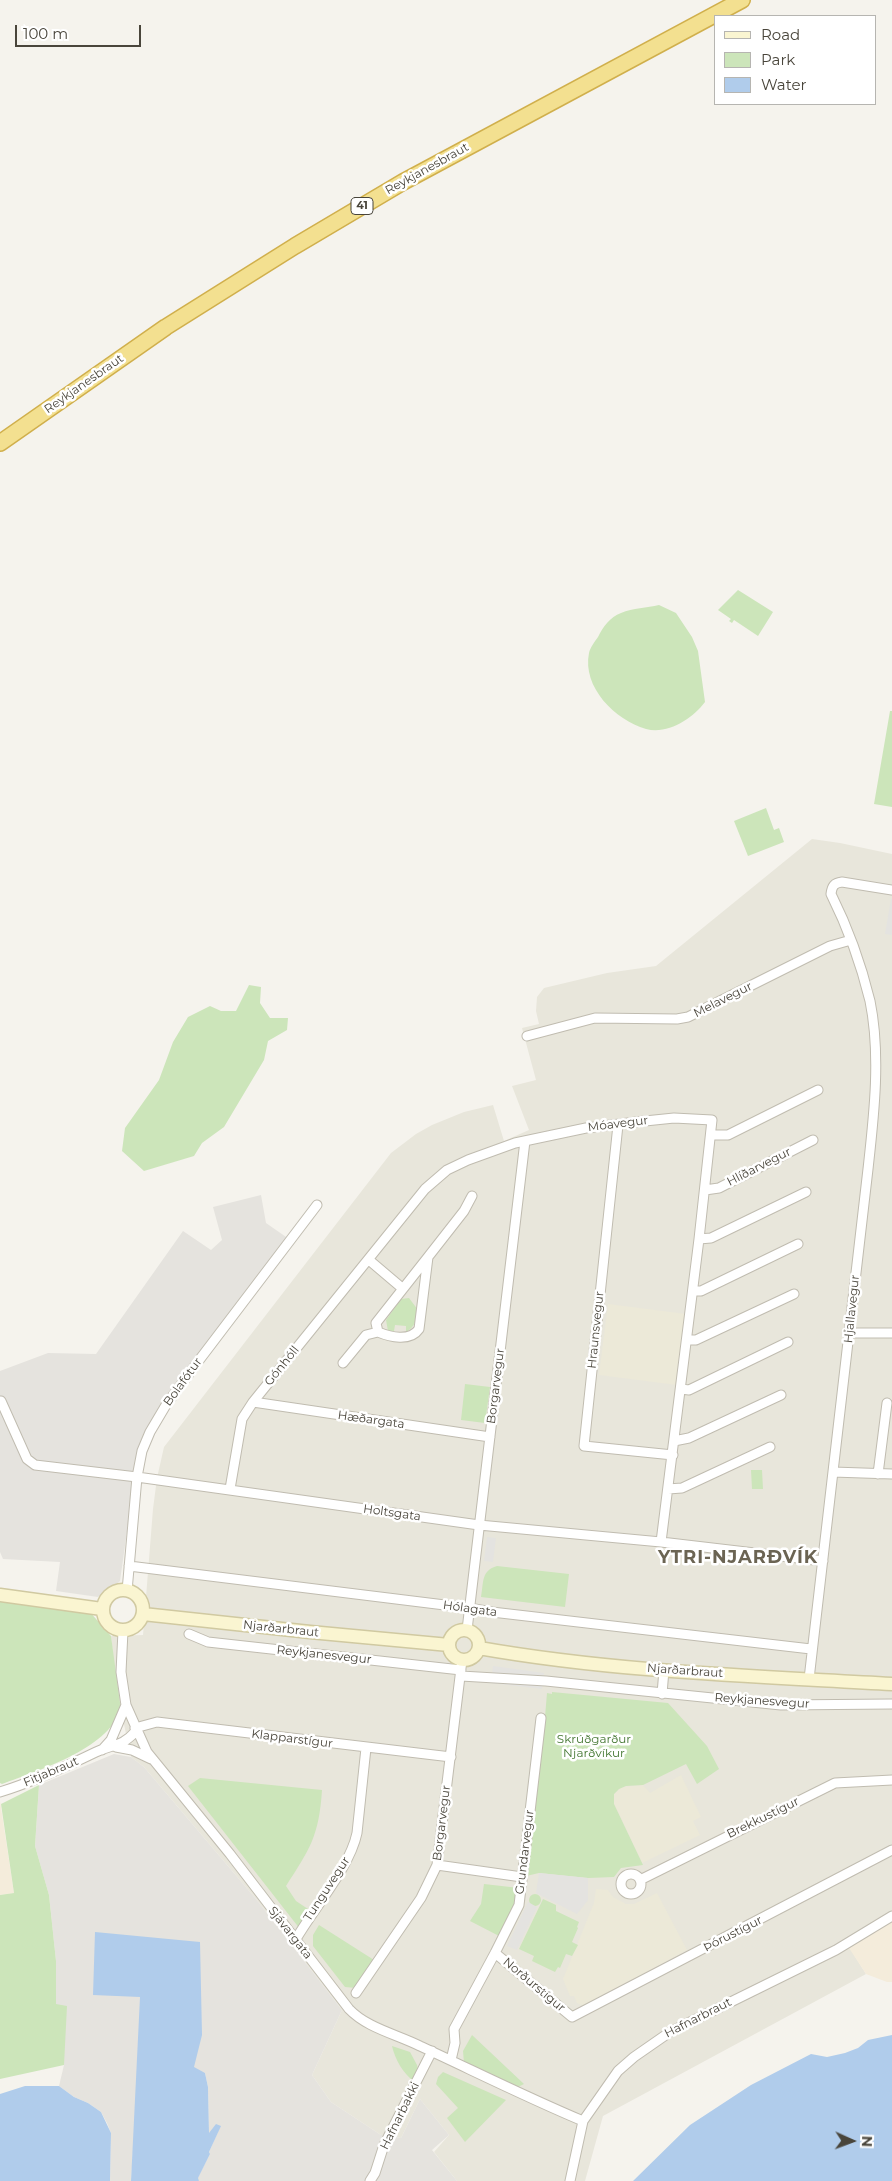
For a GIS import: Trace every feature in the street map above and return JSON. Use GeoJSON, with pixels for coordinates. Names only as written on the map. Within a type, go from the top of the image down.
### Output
{"type":"FeatureCollection","features":[{"type":"Feature","properties":{"kind":"highway","name":"Reykjanesbraut"},"geometry":{"type":"LineString","coordinates":[[714,15],[742,0]]}},
{"type":"Feature","properties":{"kind":"highway","name":"Reykjanesbraut"},"geometry":{"type":"LineString","coordinates":[[0,443],[166,326],[311,236],[403,182],[714,15]]}},
{"type":"Feature","properties":{"kind":"main road"},"geometry":{"type":"LineString","coordinates":[[121,1590],[127,1591],[133,1593],[141,1602],[141,1620],[133,1628],[122,1631],[116,1630],[106,1622],[102,1609],[106,1598],[110,1594],[121,1590]]}},
{"type":"Feature","properties":{"kind":"main road"},"geometry":{"type":"LineString","coordinates":[[0,1595],[102,1609]]}},
{"type":"Feature","properties":{"kind":"main road","name":"Njarðarbraut"},"geometry":{"type":"LineString","coordinates":[[142,1614],[449,1645]]}},
{"type":"Feature","properties":{"kind":"main road"},"geometry":{"type":"LineString","coordinates":[[467,1630],[478,1639],[479,1648],[461,1669],[449,1645],[453,1635],[467,1630]]}},
{"type":"Feature","properties":{"kind":"main road","name":"Njarðarbraut"},"geometry":{"type":"LineString","coordinates":[[479,1648],[551,1659],[664,1670],[892,1684]]}},
{"type":"Feature","properties":{"kind":"street","name":"Hjallavegur"},"geometry":{"type":"LineString","coordinates":[[809,1679],[811,1649],[850,1333],[874,1116],[875,1085],[875,1050],[870,1003],[851,940],[831,894],[832,887],[836,883],[842,882],[892,890]]}},
{"type":"Feature","properties":{"kind":"street","name":"Melavegur"},"geometry":{"type":"LineString","coordinates":[[527,1036],[596,1018],[677,1019],[688,1017],[830,946],[851,940]]}},
{"type":"Feature","properties":{"kind":"street"},"geometry":{"type":"LineString","coordinates":[[712,1135],[728,1135],[818,1090]]}},
{"type":"Feature","properties":{"kind":"street","name":"Móavegur"},"geometry":{"type":"LineString","coordinates":[[524,1141],[557,1133],[674,1118],[712,1120]]}},
{"type":"Feature","properties":{"kind":"street","name":"Hlíðarvegur"},"geometry":{"type":"LineString","coordinates":[[662,1542],[712,1135],[712,1120]]}},
{"type":"Feature","properties":{"kind":"street","name":"Hraunsvegur"},"geometry":{"type":"LineString","coordinates":[[618,1125],[584,1446],[672,1455]]}},
{"type":"Feature","properties":{"kind":"street","name":"Hlíðarvegur"},"geometry":{"type":"LineString","coordinates":[[705,1190],[719,1188],[813,1140]]}},
{"type":"Feature","properties":{"kind":"street","name":"Gónhóll"},"geometry":{"type":"LineString","coordinates":[[230,1489],[242,1419],[253,1402],[424,1190],[447,1170],[468,1160],[524,1141]]}},
{"type":"Feature","properties":{"kind":"street","name":"Borgarvegur"},"geometry":{"type":"LineString","coordinates":[[467,1630],[524,1141]]}},
{"type":"Feature","properties":{"kind":"street"},"geometry":{"type":"LineString","coordinates":[[699,1239],[711,1238],[806,1192]]}},
{"type":"Feature","properties":{"kind":"street"},"geometry":{"type":"LineString","coordinates":[[378,1332],[376,1323],[464,1211],[472,1196]]}},
{"type":"Feature","properties":{"kind":"street","name":"Bolafótur"},"geometry":{"type":"LineString","coordinates":[[127,1591],[137,1476],[146,1442],[160,1414],[317,1205]]}},
{"type":"Feature","properties":{"kind":"street"},"geometry":{"type":"LineString","coordinates":[[693,1291],[702,1291],[798,1244]]}},
{"type":"Feature","properties":{"kind":"street"},"geometry":{"type":"LineString","coordinates":[[342,1363],[366,1335],[378,1332],[389,1337],[407,1337],[419,1330],[428,1257]]}},
{"type":"Feature","properties":{"kind":"street"},"geometry":{"type":"LineString","coordinates":[[369,1260],[402,1288]]}},
{"type":"Feature","properties":{"kind":"street"},"geometry":{"type":"LineString","coordinates":[[687,1340],[696,1340],[794,1294]]}},
{"type":"Feature","properties":{"kind":"street"},"geometry":{"type":"LineString","coordinates":[[850,1333],[892,1333]]}},
{"type":"Feature","properties":{"kind":"street"},"geometry":{"type":"LineString","coordinates":[[681,1389],[689,1390],[788,1342]]}},
{"type":"Feature","properties":{"kind":"street"},"geometry":{"type":"LineString","coordinates":[[674,1441],[689,1438],[781,1395]]}},
{"type":"Feature","properties":{"kind":"street","name":"Holtsgata"},"geometry":{"type":"LineString","coordinates":[[2,1401],[30,1462],[35,1465],[137,1476],[479,1525],[662,1542],[822,1561]]}},
{"type":"Feature","properties":{"kind":"street","name":"Hæðargata"},"geometry":{"type":"LineString","coordinates":[[253,1402],[490,1437]]}},
{"type":"Feature","properties":{"kind":"street"},"geometry":{"type":"LineString","coordinates":[[878,1474],[887,1403]]}},
{"type":"Feature","properties":{"kind":"street"},"geometry":{"type":"LineString","coordinates":[[668,1489],[682,1488],[770,1447]]}},
{"type":"Feature","properties":{"kind":"street"},"geometry":{"type":"LineString","coordinates":[[833,1472],[892,1474]]}},
{"type":"Feature","properties":{"kind":"street","name":"Hólagata"},"geometry":{"type":"LineString","coordinates":[[129,1566],[492,1612],[811,1649]]}},
{"type":"Feature","properties":{"kind":"street","name":"Sjávargata"},"geometry":{"type":"LineString","coordinates":[[122,1631],[121,1672],[126,1706],[136,1730],[153,1761],[230,1854],[359,2020],[432,2051],[525,2097],[583,2121]]}},
{"type":"Feature","properties":{"kind":"street","name":"Reykjanesvegur"},"geometry":{"type":"LineString","coordinates":[[189,1634],[208,1642],[461,1669],[662,1694],[781,1705],[892,1704]]}},
{"type":"Feature","properties":{"kind":"street","name":"Borgarvegur"},"geometry":{"type":"LineString","coordinates":[[356,1993],[421,1898],[437,1865],[461,1669]]}},
{"type":"Feature","properties":{"kind":"street"},"geometry":{"type":"LineString","coordinates":[[662,1694],[664,1670]]}},
{"type":"Feature","properties":{"kind":"street"},"geometry":{"type":"LineString","coordinates":[[126,1706],[114,1743],[153,1761]]}},
{"type":"Feature","properties":{"kind":"street","name":"Grundarvegur"},"geometry":{"type":"LineString","coordinates":[[451,2060],[455,2043],[454,2029],[496,1954],[519,1905],[542,1718]]}},
{"type":"Feature","properties":{"kind":"street","name":"Klapparstígur"},"geometry":{"type":"LineString","coordinates":[[136,1730],[157,1722],[451,1757]]}},
{"type":"Feature","properties":{"kind":"street","name":"Fitjabraut"},"geometry":{"type":"LineString","coordinates":[[0,1792],[27,1783],[102,1750],[136,1730]]}},
{"type":"Feature","properties":{"kind":"street","name":"Tunguvegur"},"geometry":{"type":"LineString","coordinates":[[296,1939],[354,1845],[366,1748]]}},
{"type":"Feature","properties":{"kind":"street","name":"Brekkustígur"},"geometry":{"type":"LineString","coordinates":[[640,1880],[835,1783],[892,1780]]}},
{"type":"Feature","properties":{"kind":"street","name":"Þórustígur"},"geometry":{"type":"LineString","coordinates":[[572,2018],[892,1850]]}},
{"type":"Feature","properties":{"kind":"street"},"geometry":{"type":"LineString","coordinates":[[437,1865],[522,1877]]}},
{"type":"Feature","properties":{"kind":"street","name":"Hafnarbraut"},"geometry":{"type":"LineString","coordinates":[[570,2181],[583,2121],[618,2071],[650,2044],[670,2032],[836,1950],[892,1916]]}},
{"type":"Feature","properties":{"kind":"street","name":"Norðurstígur"},"geometry":{"type":"LineString","coordinates":[[496,1954],[572,2018]]}},
{"type":"Feature","properties":{"kind":"street","name":"Hafnarbakki"},"geometry":{"type":"LineString","coordinates":[[370,2181],[375,2173],[384,2145],[432,2051]]}},
{"type":"Feature","properties":{"kind":"shaded area"},"geometry":{"type":"Polygon","coordinates":[[[812,839],[892,854],[892,1921],[850,1948],[866,1974],[603,2116],[585,2181],[457,2181],[434,2152],[449,2135],[420,2099],[401,2138],[381,2135],[331,2102],[312,2075],[342,2010],[256,1899],[144,1767],[131,1757],[116,1687],[111,1636],[143,1635],[153,1509],[164,1447],[391,1153],[416,1134],[432,1125],[464,1112],[493,1105],[504,1141],[529,1130],[512,1086],[536,1080],[522,1028],[539,1024],[536,1011],[537,997],[544,988],[607,973],[656,966],[812,839]]]}},
{"type":"Feature","properties":{"kind":"shaded area"},"geometry":{"type":"Polygon","coordinates":[[[892,899],[892,935],[885,934],[892,899]]]}},
{"type":"Feature","properties":{"kind":"shaded area"},"geometry":{"type":"Polygon","coordinates":[[[261,1195],[266,1223],[289,1239],[156,1415],[137,1460],[120,1581],[98,1597],[56,1591],[60,1562],[3,1559],[0,1552],[0,1371],[48,1353],[96,1354],[183,1231],[211,1250],[222,1240],[213,1207],[261,1195]]]}},
{"type":"Feature","properties":{"kind":"shaded area"},"geometry":{"type":"Polygon","coordinates":[[[608,1304],[686,1314],[677,1385],[599,1375],[608,1304]]]}},
{"type":"Feature","properties":{"kind":"shaded area"},"geometry":{"type":"Polygon","coordinates":[[[487,1537],[496,1538],[493,1562],[484,1561],[487,1537]]]}},
{"type":"Feature","properties":{"kind":"shaded area"},"geometry":{"type":"Polygon","coordinates":[[[493,1666],[544,1673],[542,1689],[491,1683],[493,1666]]]}},
{"type":"Feature","properties":{"kind":"shaded area"},"geometry":{"type":"Polygon","coordinates":[[[114,1754],[131,1757],[144,1767],[256,1899],[342,2010],[312,2075],[331,2102],[381,2135],[401,2138],[420,2099],[449,2135],[432,2150],[457,2181],[199,2181],[197,2179],[210,2154],[209,2152],[220,2127],[209,2134],[208,2087],[205,2073],[139,2065],[131,2181],[110,2181],[111,2133],[107,2123],[101,2112],[59,2086],[64,2065],[56,2004],[56,1961],[49,1895],[35,1846],[39,1785],[114,1754]]]}},
{"type":"Feature","properties":{"kind":"shaded area"},"geometry":{"type":"Polygon","coordinates":[[[681,1775],[701,1817],[693,1821],[700,1835],[642,1863],[614,1804],[614,1794],[622,1787],[643,1785],[650,1793],[681,1775]]]}},
{"type":"Feature","properties":{"kind":"shaded area"},"geometry":{"type":"Polygon","coordinates":[[[0,1801],[14,1893],[0,1895],[0,1801]]]}},
{"type":"Feature","properties":{"kind":"shaded area"},"geometry":{"type":"Polygon","coordinates":[[[539,1873],[588,1878],[588,1900],[577,1914],[536,1893],[539,1873]]]}},
{"type":"Feature","properties":{"kind":"shaded area"},"geometry":{"type":"Polygon","coordinates":[[[596,1889],[608,1890],[613,1897],[626,1904],[634,1904],[657,1893],[687,1950],[584,2006],[577,2003],[574,1996],[570,1996],[563,1979],[594,1903],[596,1889]]]}},
{"type":"Feature","properties":{"kind":"shaded area"},"geometry":{"type":"Polygon","coordinates":[[[528,1902],[537,1907],[517,1950],[507,1946],[528,1902]]]}},
{"type":"Feature","properties":{"kind":"shaded area"},"geometry":{"type":"Polygon","coordinates":[[[892,1921],[892,1982],[887,1982],[866,1974],[849,1948],[892,1921]]]}},
{"type":"Feature","properties":{"kind":"green space"},"geometry":{"type":"Polygon","coordinates":[[[738,590],[773,612],[758,636],[734,620],[732,623],[729,621],[731,619],[718,610],[738,590]]]}},
{"type":"Feature","properties":{"kind":"green space"},"geometry":{"type":"Polygon","coordinates":[[[659,605],[676,613],[692,637],[698,651],[705,702],[694,714],[679,724],[663,730],[654,730],[634,725],[612,710],[596,690],[588,666],[590,649],[610,620],[626,611],[659,605]]]}},
{"type":"Feature","properties":{"kind":"green space"},"geometry":{"type":"Polygon","coordinates":[[[890,711],[892,711],[892,807],[874,804],[890,711]]]}},
{"type":"Feature","properties":{"kind":"green space"},"geometry":{"type":"Polygon","coordinates":[[[766,808],[774,830],[779,828],[784,842],[748,856],[734,821],[766,808]]]}},
{"type":"Feature","properties":{"kind":"green space"},"geometry":{"type":"Polygon","coordinates":[[[249,985],[261,987],[260,1003],[270,1018],[288,1018],[287,1030],[268,1041],[264,1060],[224,1127],[202,1143],[194,1156],[144,1171],[122,1151],[125,1128],[159,1080],[173,1042],[188,1017],[210,1006],[221,1011],[236,1011],[249,985]]]}},
{"type":"Feature","properties":{"kind":"green space"},"geometry":{"type":"Polygon","coordinates":[[[409,1298],[418,1310],[413,1325],[406,1332],[406,1326],[395,1325],[394,1331],[388,1331],[386,1320],[401,1299],[409,1298]]]}},
{"type":"Feature","properties":{"kind":"green space"},"geometry":{"type":"Polygon","coordinates":[[[465,1384],[490,1387],[485,1423],[461,1420],[465,1384]]]}},
{"type":"Feature","properties":{"kind":"green space"},"geometry":{"type":"Polygon","coordinates":[[[751,1470],[762,1470],[763,1489],[752,1489],[751,1470]]]}},
{"type":"Feature","properties":{"kind":"green space"},"geometry":{"type":"Polygon","coordinates":[[[497,1566],[569,1574],[565,1607],[481,1597],[486,1574],[497,1566]]]}},
{"type":"Feature","properties":{"kind":"green space"},"geometry":{"type":"Polygon","coordinates":[[[0,1600],[89,1611],[111,1636],[121,1710],[113,1724],[87,1747],[52,1765],[2,1784],[0,1783],[0,1600]]]}},
{"type":"Feature","properties":{"kind":"green space","name":"Skrúðgarður Njarðvíkur"},"geometry":{"type":"Polygon","coordinates":[[[552,1692],[668,1703],[707,1746],[719,1769],[697,1784],[686,1764],[643,1785],[626,1786],[614,1794],[614,1804],[643,1865],[621,1868],[614,1877],[588,1878],[539,1873],[522,1877],[547,1693],[552,1694],[552,1692]]]}},
{"type":"Feature","properties":{"kind":"green space"},"geometry":{"type":"Polygon","coordinates":[[[200,1778],[322,1790],[316,1831],[301,1862],[286,1886],[296,1901],[311,1911],[300,1929],[188,1786],[200,1778]]]}},
{"type":"Feature","properties":{"kind":"green space"},"geometry":{"type":"Polygon","coordinates":[[[39,1785],[35,1846],[49,1895],[56,1961],[56,2004],[67,2006],[64,2065],[0,2079],[0,1895],[14,1893],[1,1804],[39,1785]]]}},
{"type":"Feature","properties":{"kind":"green space"},"geometry":{"type":"Polygon","coordinates":[[[484,1884],[519,1888],[518,1899],[501,1937],[470,1921],[481,1904],[484,1884]]]}},
{"type":"Feature","properties":{"kind":"green space"},"geometry":{"type":"Polygon","coordinates":[[[535,1894],[541,1900],[535,1906],[529,1900],[535,1894]]]}},
{"type":"Feature","properties":{"kind":"green space"},"geometry":{"type":"Polygon","coordinates":[[[543,1899],[556,1905],[556,1911],[579,1922],[572,1942],[578,1945],[572,1956],[566,1954],[560,1968],[558,1967],[555,1972],[532,1961],[534,1956],[519,1949],[543,1899]]]}},
{"type":"Feature","properties":{"kind":"green space"},"geometry":{"type":"Polygon","coordinates":[[[319,1925],[374,1960],[356,1988],[345,1987],[313,1946],[313,1935],[319,1925]]]}},
{"type":"Feature","properties":{"kind":"green space"},"geometry":{"type":"Polygon","coordinates":[[[472,2035],[524,2084],[518,2087],[464,2063],[463,2051],[472,2035]]]}},
{"type":"Feature","properties":{"kind":"green space"},"geometry":{"type":"Polygon","coordinates":[[[392,2046],[410,2052],[417,2065],[419,2075],[415,2082],[400,2066],[392,2046]]]}},
{"type":"Feature","properties":{"kind":"green space"},"geometry":{"type":"Polygon","coordinates":[[[443,2072],[506,2100],[465,2142],[447,2118],[458,2108],[436,2084],[438,2077],[443,2072]]]}},
{"type":"Feature","properties":{"kind":"water"},"geometry":{"type":"Polygon","coordinates":[[[95,1932],[200,1942],[202,2035],[194,2067],[205,2073],[208,2087],[209,2133],[216,2124],[221,2126],[198,2178],[199,2181],[131,2181],[140,1997],[93,1995],[95,1932]]]}},
{"type":"Feature","properties":{"kind":"water"},"geometry":{"type":"Polygon","coordinates":[[[892,2035],[892,2181],[633,2181],[690,2125],[751,2085],[811,2054],[827,2057],[845,2053],[858,2048],[868,2040],[892,2035]]]}},
{"type":"Feature","properties":{"kind":"water"},"geometry":{"type":"Polygon","coordinates":[[[25,2086],[59,2086],[101,2112],[111,2133],[110,2181],[0,2181],[0,2094],[25,2086]]]}},
{"type":"Feature","properties":{"kind":"district","name":"YTRI-NJARÐVÍK"},"geometry":{"type":"Point","coordinates":[738,1558]}}]}
